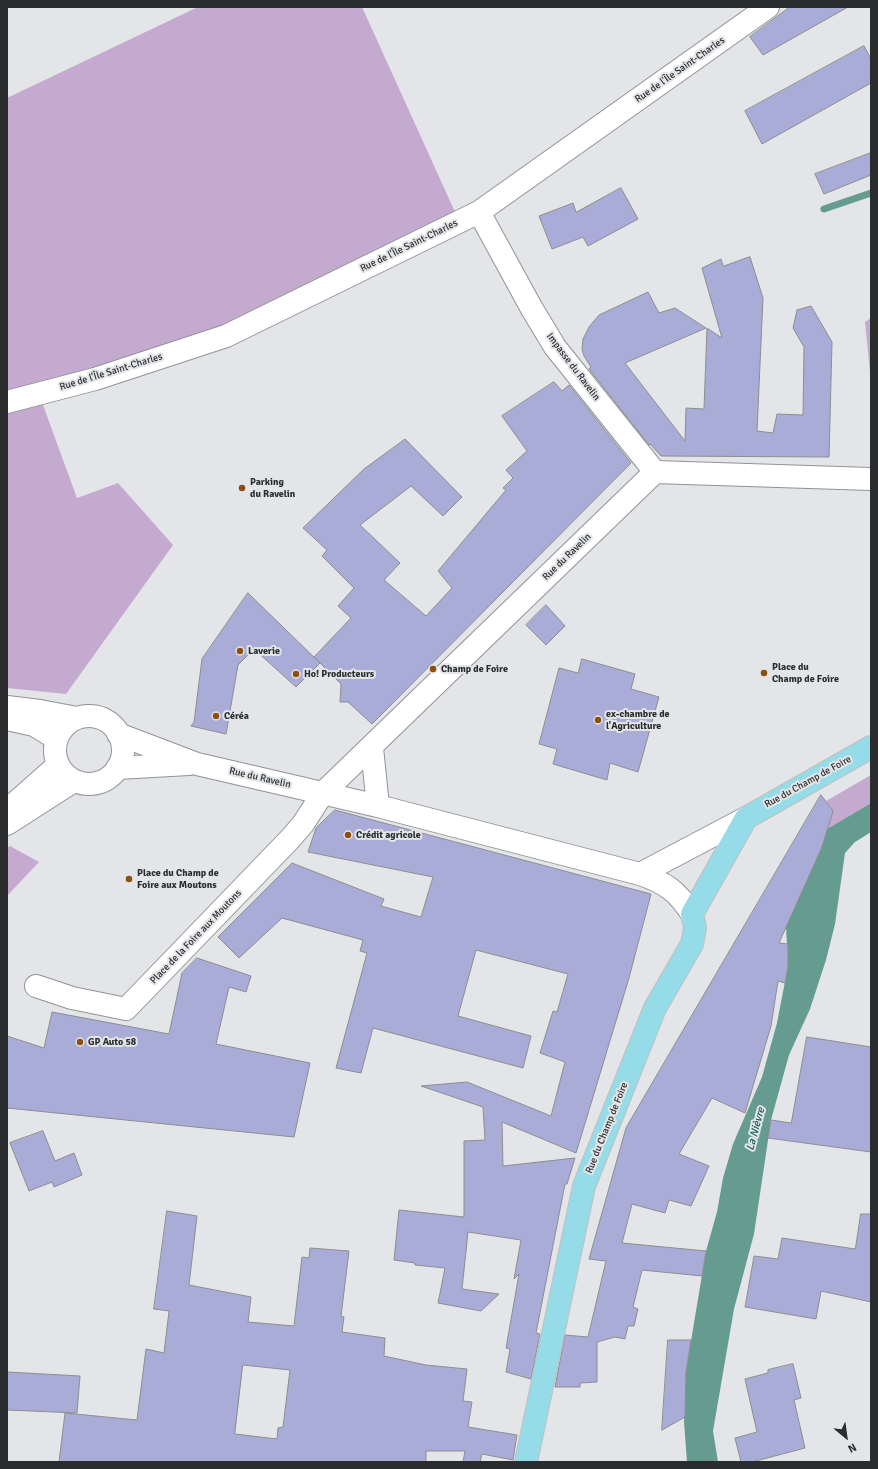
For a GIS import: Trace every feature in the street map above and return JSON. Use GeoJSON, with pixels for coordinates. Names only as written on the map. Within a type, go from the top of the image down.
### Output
{"type":"FeatureCollection","features":[{"type":"Feature","properties":{"kind":"main road","name":"Rue de l'Île Saint-Charles"},"geometry":{"type":"LineString","coordinates":[[7,402],[95,379],[226,336],[479,212],[768,7]]}},
{"type":"Feature","properties":{"kind":"main road","name":"Impasse du Ravelin"},"geometry":{"type":"LineString","coordinates":[[479,212],[532,309],[555,347],[655,472]]}},
{"type":"Feature","properties":{"kind":"main road"},"geometry":{"type":"LineString","coordinates":[[655,472],[871,479]]}},
{"type":"Feature","properties":{"kind":"main road","name":"Rue du Ravelin"},"geometry":{"type":"LineString","coordinates":[[323,793],[372,748],[655,472]]}},
{"type":"Feature","properties":{"kind":"main road"},"geometry":{"type":"LineString","coordinates":[[7,707],[40,710],[77,718],[95,717],[104,720],[112,726],[118,734],[122,751],[117,768],[111,776],[93,784],[83,784],[74,781],[65,774],[58,765],[55,748],[57,739],[61,730],[77,718]]}},
{"type":"Feature","properties":{"kind":"main road"},"geometry":{"type":"LineString","coordinates":[[7,719],[34,726],[57,739]]}},
{"type":"Feature","properties":{"kind":"main road","name":"Rue du Ravelin"},"geometry":{"type":"LineString","coordinates":[[118,734],[197,764],[378,806],[640,874],[656,880],[680,896],[692,914]]}},
{"type":"Feature","properties":{"kind":"main road","name":"Rue du Champ de Foire"},"geometry":{"type":"LineString","coordinates":[[640,874],[746,818],[871,747]]}},
{"type":"Feature","properties":{"kind":"main road"},"geometry":{"type":"LineString","coordinates":[[372,748],[378,806]]}},
{"type":"Feature","properties":{"kind":"main road","name":"Rue du Ravelin"},"geometry":{"type":"LineString","coordinates":[[117,768],[197,764]]}},
{"type":"Feature","properties":{"kind":"main road"},"geometry":{"type":"LineString","coordinates":[[7,810],[58,765]]}},
{"type":"Feature","properties":{"kind":"main road"},"geometry":{"type":"LineString","coordinates":[[7,824],[74,781]]}},
{"type":"Feature","properties":{"kind":"main road","name":"Place de la Foire aux Moutons"},"geometry":{"type":"LineString","coordinates":[[36,986],[72,998],[126,1009],[290,839],[303,824],[323,793]]}},
{"type":"Feature","properties":{"kind":"main road"},"geometry":{"type":"LineString","coordinates":[[692,914],[746,818]]}},
{"type":"Feature","properties":{"kind":"main road","name":"Rue du Champ de Foire"},"geometry":{"type":"LineString","coordinates":[[526,1462],[584,1186],[655,1008],[692,944],[695,928],[692,914]]}},
{"type":"Feature","properties":{"kind":"shaded area"},"geometry":{"type":"Polygon","coordinates":[[[198,7],[362,7],[455,212],[212,330],[36,386],[77,498],[118,483],[173,545],[66,694],[7,688],[7,98],[198,7]]]}},
{"type":"Feature","properties":{"kind":"shaded area"},"geometry":{"type":"Polygon","coordinates":[[[871,318],[871,382],[865,322],[871,318]]]}},
{"type":"Feature","properties":{"kind":"shaded area"},"geometry":{"type":"Polygon","coordinates":[[[871,775],[871,803],[827,829],[833,811],[826,801],[871,775]]]}},
{"type":"Feature","properties":{"kind":"shaded area"},"geometry":{"type":"Polygon","coordinates":[[[10,846],[39,862],[7,896],[7,848],[10,846]]]}},
{"type":"Feature","properties":{"kind":"water","name":"La Nièvre"},"geometry":{"type":"Polygon","coordinates":[[[871,803],[871,832],[855,842],[845,853],[835,924],[826,960],[810,1009],[789,1055],[771,1120],[754,1234],[734,1309],[713,1431],[718,1462],[687,1462],[684,1422],[685,1377],[706,1251],[717,1212],[723,1178],[733,1144],[762,1077],[777,1023],[788,966],[786,926],[827,829],[871,803]]]}},
{"type":"Feature","properties":{"kind":"building"},"geometry":{"type":"Polygon","coordinates":[[[790,7],[848,7],[763,55],[750,37],[790,7]]]}},
{"type":"Feature","properties":{"kind":"building"},"geometry":{"type":"Polygon","coordinates":[[[864,46],[871,59],[871,83],[762,144],[745,111],[864,46]]]}},
{"type":"Feature","properties":{"kind":"building"},"geometry":{"type":"Polygon","coordinates":[[[871,153],[871,175],[824,194],[815,174],[871,153]]]}},
{"type":"Feature","properties":{"kind":"building"},"geometry":{"type":"Polygon","coordinates":[[[621,188],[638,219],[588,246],[583,237],[552,249],[539,216],[573,203],[576,212],[621,188]]]}},
{"type":"Feature","properties":{"kind":"building"},"geometry":{"type":"Polygon","coordinates":[[[750,257],[763,298],[757,431],[773,433],[777,414],[803,415],[804,347],[793,328],[797,310],[811,306],[832,342],[829,457],[661,456],[650,444],[649,445],[589,369],[591,367],[584,356],[582,349],[583,339],[589,327],[599,315],[648,292],[659,313],[675,308],[706,328],[625,363],[685,441],[686,408],[704,409],[707,328],[722,338],[702,268],[721,259],[723,266],[750,257]]]}},
{"type":"Feature","properties":{"kind":"building"},"geometry":{"type":"Polygon","coordinates":[[[554,382],[562,391],[569,385],[631,463],[372,724],[348,702],[340,702],[341,684],[314,657],[351,618],[338,606],[354,588],[322,556],[327,550],[303,528],[364,469],[405,439],[462,497],[443,516],[411,486],[360,525],[400,563],[384,580],[426,616],[452,588],[438,571],[506,490],[503,488],[513,478],[506,470],[527,451],[502,416],[554,382]]]}},
{"type":"Feature","properties":{"kind":"building"},"geometry":{"type":"Polygon","coordinates":[[[248,593],[320,663],[296,687],[254,649],[238,665],[226,734],[191,726],[194,722],[202,659],[248,593]]]}},
{"type":"Feature","properties":{"kind":"building"},"geometry":{"type":"Polygon","coordinates":[[[546,605],[565,626],[546,645],[526,625],[546,605]]]}},
{"type":"Feature","properties":{"kind":"building","name":"ex-chambre de l'Agriculture"},"geometry":{"type":"Polygon","coordinates":[[[582,659],[635,674],[631,689],[659,697],[638,772],[610,763],[607,780],[553,764],[557,749],[539,744],[559,668],[578,673],[582,659]]]}},
{"type":"Feature","properties":{"kind":"building"},"geometry":{"type":"Polygon","coordinates":[[[821,795],[833,811],[822,847],[779,943],[788,944],[788,966],[785,983],[778,981],[771,1026],[745,1113],[712,1098],[679,1154],[709,1166],[691,1206],[669,1200],[665,1213],[632,1204],[622,1243],[706,1251],[702,1276],[642,1270],[633,1307],[638,1309],[634,1326],[628,1326],[625,1339],[615,1337],[597,1342],[597,1382],[580,1383],[580,1387],[555,1387],[565,1335],[588,1337],[606,1261],[589,1259],[626,1128],[821,795]]]}},
{"type":"Feature","properties":{"kind":"building"},"geometry":{"type":"Polygon","coordinates":[[[335,810],[651,894],[629,978],[576,1153],[502,1122],[503,1166],[575,1158],[567,1184],[565,1184],[536,1333],[540,1334],[531,1379],[506,1372],[510,1349],[506,1348],[519,1274],[514,1279],[521,1240],[468,1232],[462,1289],[499,1294],[481,1311],[438,1303],[445,1268],[415,1265],[415,1263],[394,1260],[399,1210],[464,1217],[464,1141],[485,1140],[483,1107],[421,1086],[467,1082],[551,1116],[565,1062],[540,1053],[553,1011],[557,1012],[568,974],[476,950],[458,1016],[531,1036],[523,1068],[373,1028],[361,1073],[336,1068],[367,953],[360,951],[363,940],[282,918],[239,958],[218,937],[292,863],[384,899],[381,906],[421,917],[433,877],[308,852],[316,828],[335,810]]]}},
{"type":"Feature","properties":{"kind":"building"},"geometry":{"type":"Polygon","coordinates":[[[197,958],[251,976],[246,992],[229,987],[216,1044],[310,1063],[294,1137],[7,1108],[7,1036],[44,1048],[52,1012],[169,1034],[182,973],[197,958]]]}},
{"type":"Feature","properties":{"kind":"building"},"geometry":{"type":"Polygon","coordinates":[[[807,1037],[871,1047],[871,1152],[768,1138],[771,1120],[791,1123],[807,1037]]]}},
{"type":"Feature","properties":{"kind":"building"},"geometry":{"type":"Polygon","coordinates":[[[43,1131],[55,1161],[74,1153],[82,1175],[54,1187],[52,1182],[29,1191],[10,1143],[43,1131]]]}},
{"type":"Feature","properties":{"kind":"building"},"geometry":{"type":"Polygon","coordinates":[[[167,1211],[197,1216],[189,1285],[251,1297],[248,1322],[294,1326],[302,1257],[309,1258],[310,1248],[349,1251],[341,1316],[344,1317],[342,1332],[385,1338],[384,1356],[426,1365],[467,1369],[463,1401],[472,1402],[468,1427],[517,1435],[513,1460],[482,1454],[480,1462],[463,1462],[465,1451],[426,1451],[426,1462],[59,1462],[65,1413],[137,1420],[146,1349],[164,1353],[169,1311],[154,1309],[167,1211]],[[243,1365],[235,1434],[277,1439],[278,1428],[283,1427],[290,1370],[243,1365]]]}},
{"type":"Feature","properties":{"kind":"building"},"geometry":{"type":"Polygon","coordinates":[[[861,1214],[871,1214],[871,1302],[821,1291],[816,1319],[745,1307],[754,1256],[778,1259],[782,1238],[855,1249],[861,1214]]]}},
{"type":"Feature","properties":{"kind":"building"},"geometry":{"type":"Polygon","coordinates":[[[668,1340],[691,1340],[686,1372],[685,1417],[662,1430],[668,1340]]]}},
{"type":"Feature","properties":{"kind":"building"},"geometry":{"type":"Polygon","coordinates":[[[793,1364],[801,1398],[794,1400],[805,1448],[752,1462],[741,1462],[735,1438],[757,1432],[745,1379],[768,1373],[768,1370],[793,1364]]]}},
{"type":"Feature","properties":{"kind":"building"},"geometry":{"type":"Polygon","coordinates":[[[7,1372],[80,1376],[77,1413],[7,1410],[7,1372]]]}},
{"type":"Feature","properties":{"kind":"waterway"},"geometry":{"type":"LineString","coordinates":[[824,209],[871,193]]}},
{"type":"Feature","properties":{"kind":"place","name":"Parking du Ravelin"},"geometry":{"type":"Point","coordinates":[242,488]}},
{"type":"Feature","properties":{"kind":"place","name":"Laverie"},"geometry":{"type":"Point","coordinates":[240,651]}},
{"type":"Feature","properties":{"kind":"place","name":"Champ de Foire"},"geometry":{"type":"Point","coordinates":[433,669]}},
{"type":"Feature","properties":{"kind":"place","name":"Place du Champ de Foire"},"geometry":{"type":"Point","coordinates":[764,673]}},
{"type":"Feature","properties":{"kind":"place","name":"Ho! Producteurs"},"geometry":{"type":"Point","coordinates":[296,674]}},
{"type":"Feature","properties":{"kind":"place","name":"Céréa"},"geometry":{"type":"Point","coordinates":[216,716]}},
{"type":"Feature","properties":{"kind":"place","name":"ex-chambre de l'Agriculture"},"geometry":{"type":"Point","coordinates":[598,720]}},
{"type":"Feature","properties":{"kind":"place","name":"Crédit agricole"},"geometry":{"type":"Point","coordinates":[348,835]}},
{"type":"Feature","properties":{"kind":"place","name":"Place du Champ de Foire aux Moutons"},"geometry":{"type":"Point","coordinates":[129,879]}},
{"type":"Feature","properties":{"kind":"place","name":"GP Auto 58"},"geometry":{"type":"Point","coordinates":[80,1042]}}]}
